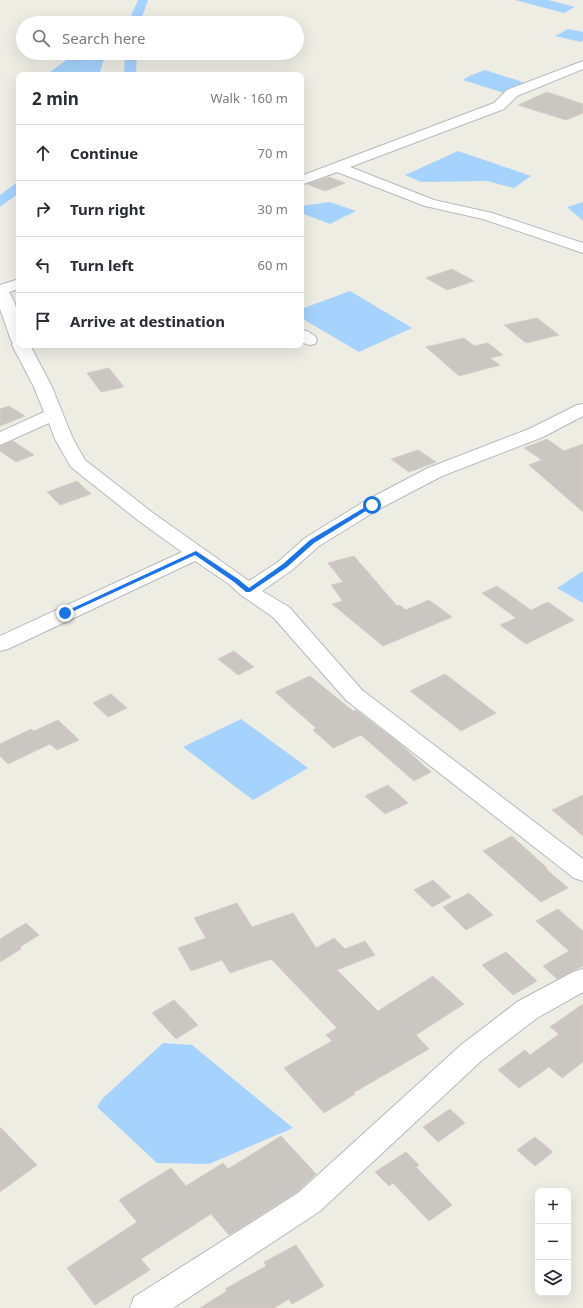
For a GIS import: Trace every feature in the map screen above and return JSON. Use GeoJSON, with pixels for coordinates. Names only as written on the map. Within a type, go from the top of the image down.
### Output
{"type":"FeatureCollection","features":[{"type":"Feature","properties":{"kind":"street"},"geometry":{"type":"LineString","coordinates":[[304,180],[500,106],[512,93],[583,65]]}},
{"type":"Feature","properties":{"kind":"street"},"geometry":{"type":"LineString","coordinates":[[339,168],[430,203],[487,216],[583,248]]}},
{"type":"Feature","properties":{"kind":"street"},"geometry":{"type":"LineString","coordinates":[[16,285],[0,291],[4,297],[16,331]]}},
{"type":"Feature","properties":{"kind":"street"},"geometry":{"type":"LineString","coordinates":[[24,348],[43,387],[64,439],[78,463],[146,517],[281,612],[354,695],[583,872]]}},
{"type":"Feature","properties":{"kind":"street"},"geometry":{"type":"LineString","coordinates":[[248,590],[285,566],[312,542],[372,505],[435,472],[536,433],[583,410]]}},
{"type":"Feature","properties":{"kind":"street"},"geometry":{"type":"LineString","coordinates":[[0,438],[54,414]]}},
{"type":"Feature","properties":{"kind":"street"},"geometry":{"type":"LineString","coordinates":[[0,644],[196,553]]}},
{"type":"Feature","properties":{"kind":"street"},"geometry":{"type":"LineString","coordinates":[[146,1308],[309,1202],[471,1053],[527,1010],[583,979]]}},
{"type":"Feature","properties":{"kind":"water"},"geometry":{"type":"Polygon","coordinates":[[[515,0],[548,0],[575,7],[564,13],[515,0]]]}},
{"type":"Feature","properties":{"kind":"water"},"geometry":{"type":"Polygon","coordinates":[[[568,29],[583,32],[583,40],[581,42],[555,36],[568,29]]]}},
{"type":"Feature","properties":{"kind":"water"},"geometry":{"type":"Polygon","coordinates":[[[66,60],[104,60],[100,72],[50,72],[66,60]]]}},
{"type":"Feature","properties":{"kind":"water"},"geometry":{"type":"Polygon","coordinates":[[[485,70],[526,83],[504,93],[463,80],[485,70]]]}},
{"type":"Feature","properties":{"kind":"water"},"geometry":{"type":"Polygon","coordinates":[[[458,151],[531,176],[514,188],[487,181],[421,182],[405,175],[458,151]]]}},
{"type":"Feature","properties":{"kind":"water"},"geometry":{"type":"Polygon","coordinates":[[[16,183],[16,195],[0,207],[0,195],[16,183]]]}},
{"type":"Feature","properties":{"kind":"water"},"geometry":{"type":"Polygon","coordinates":[[[330,202],[356,211],[330,224],[304,214],[304,206],[330,202]]]}},
{"type":"Feature","properties":{"kind":"water"},"geometry":{"type":"Polygon","coordinates":[[[583,202],[583,221],[567,207],[583,202]]]}},
{"type":"Feature","properties":{"kind":"water"},"geometry":{"type":"Polygon","coordinates":[[[350,291],[412,328],[359,352],[304,320],[304,308],[350,291]]]}},
{"type":"Feature","properties":{"kind":"water"},"geometry":{"type":"Polygon","coordinates":[[[583,571],[583,603],[557,588],[583,571]]]}},
{"type":"Feature","properties":{"kind":"water"},"geometry":{"type":"Polygon","coordinates":[[[241,719],[308,768],[253,800],[183,747],[241,719]]]}},
{"type":"Feature","properties":{"kind":"water"},"geometry":{"type":"Polygon","coordinates":[[[163,1043],[192,1045],[293,1128],[209,1164],[157,1163],[97,1107],[103,1098],[163,1043]]]}},
{"type":"Feature","properties":{"kind":"building"},"geometry":{"type":"Polygon","coordinates":[[[547,92],[583,104],[583,113],[566,120],[518,105],[547,92]]]}},
{"type":"Feature","properties":{"kind":"building"},"geometry":{"type":"Polygon","coordinates":[[[329,177],[345,183],[325,191],[307,184],[329,177]]]}},
{"type":"Feature","properties":{"kind":"building"},"geometry":{"type":"Polygon","coordinates":[[[452,269],[474,281],[447,290],[426,278],[452,269]]]}},
{"type":"Feature","properties":{"kind":"building"},"geometry":{"type":"Polygon","coordinates":[[[537,318],[559,335],[526,343],[504,325],[537,318]]]}},
{"type":"Feature","properties":{"kind":"building"},"geometry":{"type":"Polygon","coordinates":[[[464,338],[474,346],[488,343],[503,355],[490,358],[500,365],[459,376],[426,347],[464,338]]]}},
{"type":"Feature","properties":{"kind":"building"},"geometry":{"type":"Polygon","coordinates":[[[109,368],[124,387],[101,392],[87,373],[109,368]]]}},
{"type":"Feature","properties":{"kind":"building"},"geometry":{"type":"Polygon","coordinates":[[[9,406],[25,416],[0,426],[0,409],[9,406]]]}},
{"type":"Feature","properties":{"kind":"building"},"geometry":{"type":"Polygon","coordinates":[[[547,439],[564,451],[583,444],[583,512],[529,465],[542,460],[524,448],[547,439]]]}},
{"type":"Feature","properties":{"kind":"building"},"geometry":{"type":"Polygon","coordinates":[[[13,441],[34,455],[16,462],[0,451],[0,446],[13,441]]]}},
{"type":"Feature","properties":{"kind":"building"},"geometry":{"type":"Polygon","coordinates":[[[418,450],[436,462],[409,472],[391,459],[418,450]]]}},
{"type":"Feature","properties":{"kind":"building"},"geometry":{"type":"Polygon","coordinates":[[[77,481],[91,494],[60,505],[47,492],[77,481]]]}},
{"type":"Feature","properties":{"kind":"building"},"geometry":{"type":"Polygon","coordinates":[[[354,556],[397,606],[399,605],[406,610],[429,600],[452,617],[383,646],[332,604],[343,601],[331,585],[343,582],[328,563],[354,556]]]}},
{"type":"Feature","properties":{"kind":"building"},"geometry":{"type":"Polygon","coordinates":[[[497,586],[531,610],[548,602],[574,620],[526,644],[500,625],[516,618],[482,593],[497,586]]]}},
{"type":"Feature","properties":{"kind":"building"},"geometry":{"type":"Polygon","coordinates":[[[234,651],[254,667],[238,675],[218,659],[234,651]]]}},
{"type":"Feature","properties":{"kind":"building"},"geometry":{"type":"Polygon","coordinates":[[[445,674],[496,713],[461,731],[410,691],[445,674]]]}},
{"type":"Feature","properties":{"kind":"building"},"geometry":{"type":"Polygon","coordinates":[[[310,676],[353,711],[356,710],[399,743],[431,772],[414,781],[361,735],[333,748],[313,730],[316,728],[275,692],[310,676]]]}},
{"type":"Feature","properties":{"kind":"building"},"geometry":{"type":"Polygon","coordinates":[[[111,694],[127,708],[108,717],[93,703],[111,694]]]}},
{"type":"Feature","properties":{"kind":"building"},"geometry":{"type":"Polygon","coordinates":[[[58,720],[79,740],[57,750],[50,744],[8,764],[0,756],[0,744],[31,729],[34,731],[58,720]]]}},
{"type":"Feature","properties":{"kind":"building"},"geometry":{"type":"Polygon","coordinates":[[[388,785],[408,803],[385,814],[365,796],[388,785]]]}},
{"type":"Feature","properties":{"kind":"building"},"geometry":{"type":"Polygon","coordinates":[[[583,795],[583,836],[552,810],[583,795]]]}},
{"type":"Feature","properties":{"kind":"building"},"geometry":{"type":"Polygon","coordinates":[[[512,836],[568,888],[541,902],[483,851],[512,836]]]}},
{"type":"Feature","properties":{"kind":"building"},"geometry":{"type":"Polygon","coordinates":[[[433,880],[451,897],[432,907],[414,890],[433,880]]]}},
{"type":"Feature","properties":{"kind":"building"},"geometry":{"type":"Polygon","coordinates":[[[469,893],[493,915],[466,930],[443,907],[469,893]]]}},
{"type":"Feature","properties":{"kind":"building"},"geometry":{"type":"Polygon","coordinates":[[[237,903],[252,927],[293,913],[316,948],[334,938],[345,949],[365,941],[375,955],[337,970],[378,1011],[433,976],[464,1004],[416,1035],[429,1049],[353,1093],[355,1094],[324,1113],[284,1068],[332,1041],[326,1035],[337,1028],[271,959],[230,973],[222,960],[191,971],[178,948],[206,938],[194,918],[237,903]]]}},
{"type":"Feature","properties":{"kind":"building"},"geometry":{"type":"Polygon","coordinates":[[[558,909],[583,931],[583,966],[557,979],[543,966],[569,951],[536,921],[558,909]]]}},
{"type":"Feature","properties":{"kind":"building"},"geometry":{"type":"Polygon","coordinates":[[[26,923],[39,935],[20,947],[21,949],[0,962],[0,939],[26,923]]]}},
{"type":"Feature","properties":{"kind":"building"},"geometry":{"type":"Polygon","coordinates":[[[506,952],[537,981],[513,995],[482,965],[506,952]]]}},
{"type":"Feature","properties":{"kind":"building"},"geometry":{"type":"Polygon","coordinates":[[[174,1000],[198,1025],[176,1039],[152,1013],[174,1000]]]}},
{"type":"Feature","properties":{"kind":"building"},"geometry":{"type":"Polygon","coordinates":[[[583,1004],[583,1062],[562,1078],[549,1067],[519,1088],[498,1070],[525,1050],[530,1055],[559,1034],[550,1027],[583,1004]]]}},
{"type":"Feature","properties":{"kind":"building"},"geometry":{"type":"Polygon","coordinates":[[[450,1109],[465,1123],[438,1142],[423,1127],[450,1109]]]}},
{"type":"Feature","properties":{"kind":"building"},"geometry":{"type":"Polygon","coordinates":[[[0,1127],[37,1165],[0,1192],[0,1127]]]}},
{"type":"Feature","properties":{"kind":"building"},"geometry":{"type":"Polygon","coordinates":[[[281,1136],[316,1174],[297,1192],[229,1235],[211,1214],[141,1259],[150,1270],[95,1305],[67,1268],[137,1222],[119,1200],[171,1168],[186,1186],[223,1163],[228,1169],[281,1136]]]}},
{"type":"Feature","properties":{"kind":"building"},"geometry":{"type":"Polygon","coordinates":[[[535,1137],[553,1152],[535,1166],[517,1150],[535,1137]]]}},
{"type":"Feature","properties":{"kind":"building"},"geometry":{"type":"Polygon","coordinates":[[[406,1152],[419,1165],[416,1167],[452,1205],[429,1221],[393,1183],[389,1186],[375,1172],[406,1152]]]}},
{"type":"Feature","properties":{"kind":"building"},"geometry":{"type":"Polygon","coordinates":[[[296,1245],[324,1286],[292,1304],[289,1299],[274,1308],[200,1308],[227,1291],[225,1289],[266,1266],[264,1262],[296,1245]]]}},
{"type":"Feature","properties":{"kind":"waterway"},"geometry":{"type":"LineString","coordinates":[[137,16],[143,0]]}},
{"type":"Feature","properties":{"kind":"waterway"},"geometry":{"type":"LineString","coordinates":[[130,72],[131,60]]}},
{"type":"Feature","properties":{"kind":"route"},"geometry":{"type":"LineString","coordinates":[[65,613],[196,553],[248,590],[285,566],[312,542],[372,505]]}}]}
